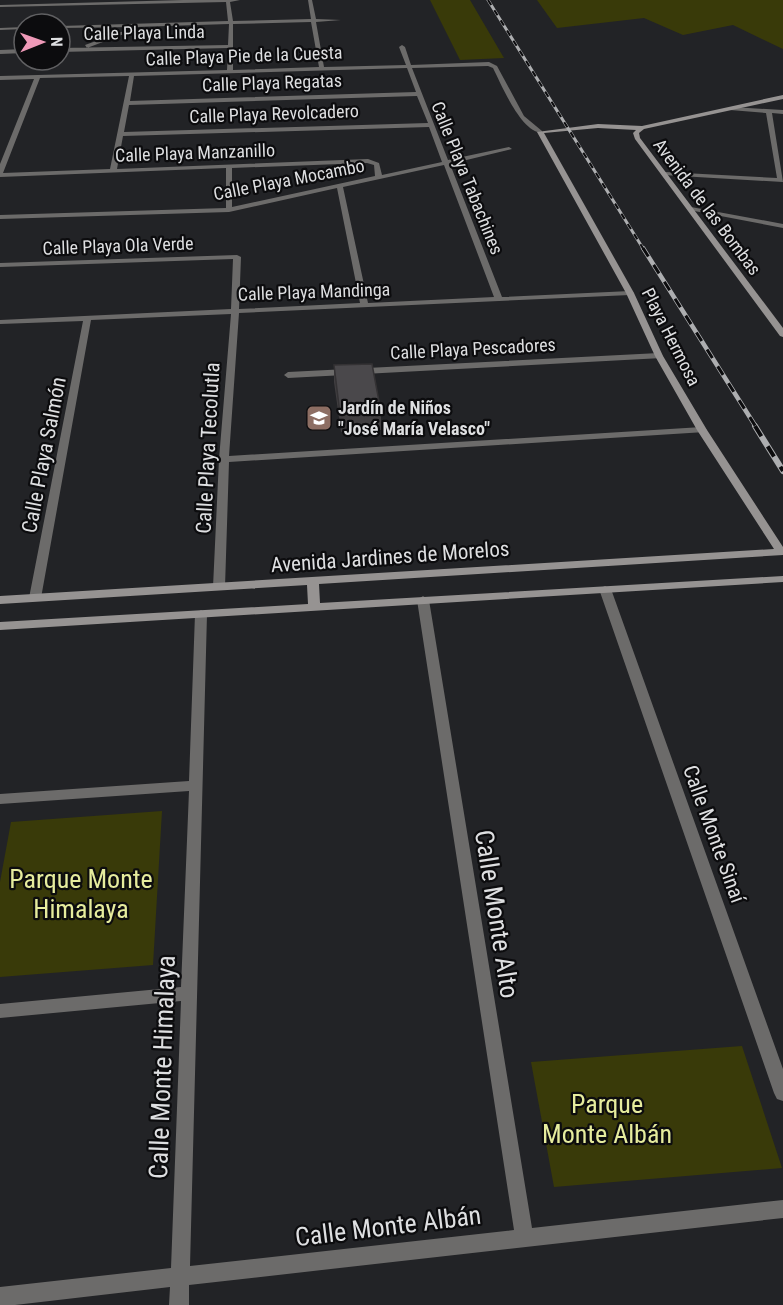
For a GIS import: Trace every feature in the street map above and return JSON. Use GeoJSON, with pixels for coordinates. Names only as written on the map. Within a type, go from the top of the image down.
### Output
{"type":"FeatureCollection","features":[{"type":"Feature","properties":{"kind":"main road","name":"Avenida de las Bombas"},"geometry":{"type":"LineString","coordinates":[[783,97],[642,129],[636,133],[637,138],[783,333]]}},
{"type":"Feature","properties":{"kind":"main road"},"geometry":{"type":"LineString","coordinates":[[540,132],[598,126],[642,129]]}},
{"type":"Feature","properties":{"kind":"main road","name":"Playa Hermosa"},"geometry":{"type":"LineString","coordinates":[[540,132],[630,293],[659,356],[702,430],[782,552]]}},
{"type":"Feature","properties":{"kind":"main road","name":"Avenida Jardines de Morelos"},"geometry":{"type":"LineString","coordinates":[[0,600],[782,552]]}},
{"type":"Feature","properties":{"kind":"main road"},"geometry":{"type":"LineString","coordinates":[[0,626],[783,579]]}},
{"type":"Feature","properties":{"kind":"main road"},"geometry":{"type":"LineString","coordinates":[[313,582],[314,607]]}},
{"type":"Feature","properties":{"kind":"street"},"geometry":{"type":"LineString","coordinates":[[228,0],[231,22],[230,71]]}},
{"type":"Feature","properties":{"kind":"street"},"geometry":{"type":"LineString","coordinates":[[0,6],[70,2],[238,0]]}},
{"type":"Feature","properties":{"kind":"street"},"geometry":{"type":"LineString","coordinates":[[310,0],[322,69]]}},
{"type":"Feature","properties":{"kind":"street"},"geometry":{"type":"LineString","coordinates":[[72,27],[339,20]]}},
{"type":"Feature","properties":{"kind":"street"},"geometry":{"type":"LineString","coordinates":[[77,50],[144,25]]}},
{"type":"Feature","properties":{"kind":"street","name":"Calle Playa Linda"},"geometry":{"type":"LineString","coordinates":[[72,50],[230,46]]}},
{"type":"Feature","properties":{"kind":"street","name":"Calle Playa Tabachines"},"geometry":{"type":"LineString","coordinates":[[402,47],[418,94],[499,300]]}},
{"type":"Feature","properties":{"kind":"street","name":"Calle Playa Pie de la Cuesta"},"geometry":{"type":"LineString","coordinates":[[0,78],[489,64]]}},
{"type":"Feature","properties":{"kind":"street","name":"Playa Hermosa"},"geometry":{"type":"LineString","coordinates":[[489,64],[495,68],[522,117],[540,132]]}},
{"type":"Feature","properties":{"kind":"street"},"geometry":{"type":"LineString","coordinates":[[113,171],[132,74]]}},
{"type":"Feature","properties":{"kind":"street"},"geometry":{"type":"LineString","coordinates":[[0,174],[38,76]]}},
{"type":"Feature","properties":{"kind":"street","name":"Calle Playa Regatas"},"geometry":{"type":"LineString","coordinates":[[127,103],[418,94]]}},
{"type":"Feature","properties":{"kind":"street"},"geometry":{"type":"LineString","coordinates":[[732,109],[783,112]]}},
{"type":"Feature","properties":{"kind":"street"},"geometry":{"type":"LineString","coordinates":[[665,174],[782,180],[768,111]]}},
{"type":"Feature","properties":{"kind":"street","name":"Calle Playa Revolcadero"},"geometry":{"type":"LineString","coordinates":[[119,134],[431,125]]}},
{"type":"Feature","properties":{"kind":"street","name":"Calle Playa Mocambo"},"geometry":{"type":"LineString","coordinates":[[0,217],[229,210],[509,150]]}},
{"type":"Feature","properties":{"kind":"street","name":"Calle Playa Manzanillo"},"geometry":{"type":"LineString","coordinates":[[0,174],[368,161],[377,164],[379,178]]}},
{"type":"Feature","properties":{"kind":"street"},"geometry":{"type":"LineString","coordinates":[[229,166],[229,210]]}},
{"type":"Feature","properties":{"kind":"street"},"geometry":{"type":"LineString","coordinates":[[340,187],[365,306]]}},
{"type":"Feature","properties":{"kind":"street"},"geometry":{"type":"LineString","coordinates":[[691,209],[783,226]]}},
{"type":"Feature","properties":{"kind":"street","name":"Calle Playa Ola Verde"},"geometry":{"type":"LineString","coordinates":[[0,265],[237,257]]}},
{"type":"Feature","properties":{"kind":"street","name":"Calle Playa Tecolutla"},"geometry":{"type":"LineString","coordinates":[[219,587],[224,459],[236,310],[237,257]]}},
{"type":"Feature","properties":{"kind":"street","name":"Calle Playa Mandinga"},"geometry":{"type":"LineString","coordinates":[[0,322],[630,293]]}},
{"type":"Feature","properties":{"kind":"street","name":"Calle Playa Salmón"},"geometry":{"type":"LineString","coordinates":[[35,598],[87,319]]}},
{"type":"Feature","properties":{"kind":"street","name":"Calle Playa Pescadores"},"geometry":{"type":"LineString","coordinates":[[288,375],[659,356]]}},
{"type":"Feature","properties":{"kind":"street"},"geometry":{"type":"LineString","coordinates":[[224,459],[702,430]]}},
{"type":"Feature","properties":{"kind":"street","name":"Calle Monte Sinaí"},"geometry":{"type":"LineString","coordinates":[[605,589],[783,1093]]}},
{"type":"Feature","properties":{"kind":"street","name":"Calle Monte Alto"},"geometry":{"type":"LineString","coordinates":[[423,600],[524,1236]]}},
{"type":"Feature","properties":{"kind":"street","name":"Calle Monte Himalaya"},"geometry":{"type":"LineString","coordinates":[[179,1305],[187,993],[197,785],[201,614]]}},
{"type":"Feature","properties":{"kind":"street"},"geometry":{"type":"LineString","coordinates":[[0,799],[197,785]]}},
{"type":"Feature","properties":{"kind":"street"},"geometry":{"type":"LineString","coordinates":[[0,1011],[187,993]]}},
{"type":"Feature","properties":{"kind":"street","name":"Calle Monte Albán"},"geometry":{"type":"LineString","coordinates":[[0,1297],[179,1278],[524,1236],[783,1209]]}},
{"type":"Feature","properties":{"kind":"green space"},"geometry":{"type":"Polygon","coordinates":[[[430,0],[470,0],[504,58],[460,60],[430,0]]]}},
{"type":"Feature","properties":{"kind":"green space"},"geometry":{"type":"Polygon","coordinates":[[[537,0],[783,0],[783,49],[733,25],[683,35],[644,18],[557,28],[537,0]]]}},
{"type":"Feature","properties":{"kind":"green space","name":"Parque Monte Himalaya"},"geometry":{"type":"Polygon","coordinates":[[[162,811],[153,965],[0,977],[0,882],[11,822],[162,811]]]}},
{"type":"Feature","properties":{"kind":"green space","name":"Parque Monte Albán"},"geometry":{"type":"Polygon","coordinates":[[[742,1046],[782,1168],[554,1187],[531,1062],[742,1046]]]}},
{"type":"Feature","properties":{"kind":"building"},"geometry":{"type":"Polygon","coordinates":[[[372,364],[381,412],[340,414],[334,365],[372,364]]]}},
{"type":"Feature","properties":{"kind":"railway"},"geometry":{"type":"LineString","coordinates":[[488,0],[644,250]]}},
{"type":"Feature","properties":{"kind":"railway"},"geometry":{"type":"LineString","coordinates":[[643,248],[756,427]]}},
{"type":"Feature","properties":{"kind":"railway"},"geometry":{"type":"LineString","coordinates":[[755,426],[783,471]]}},
{"type":"Feature","properties":{"kind":"place","name":"Jardín de Niños \"José María Velasco\""},"geometry":{"type":"Point","coordinates":[319,418]}}]}
